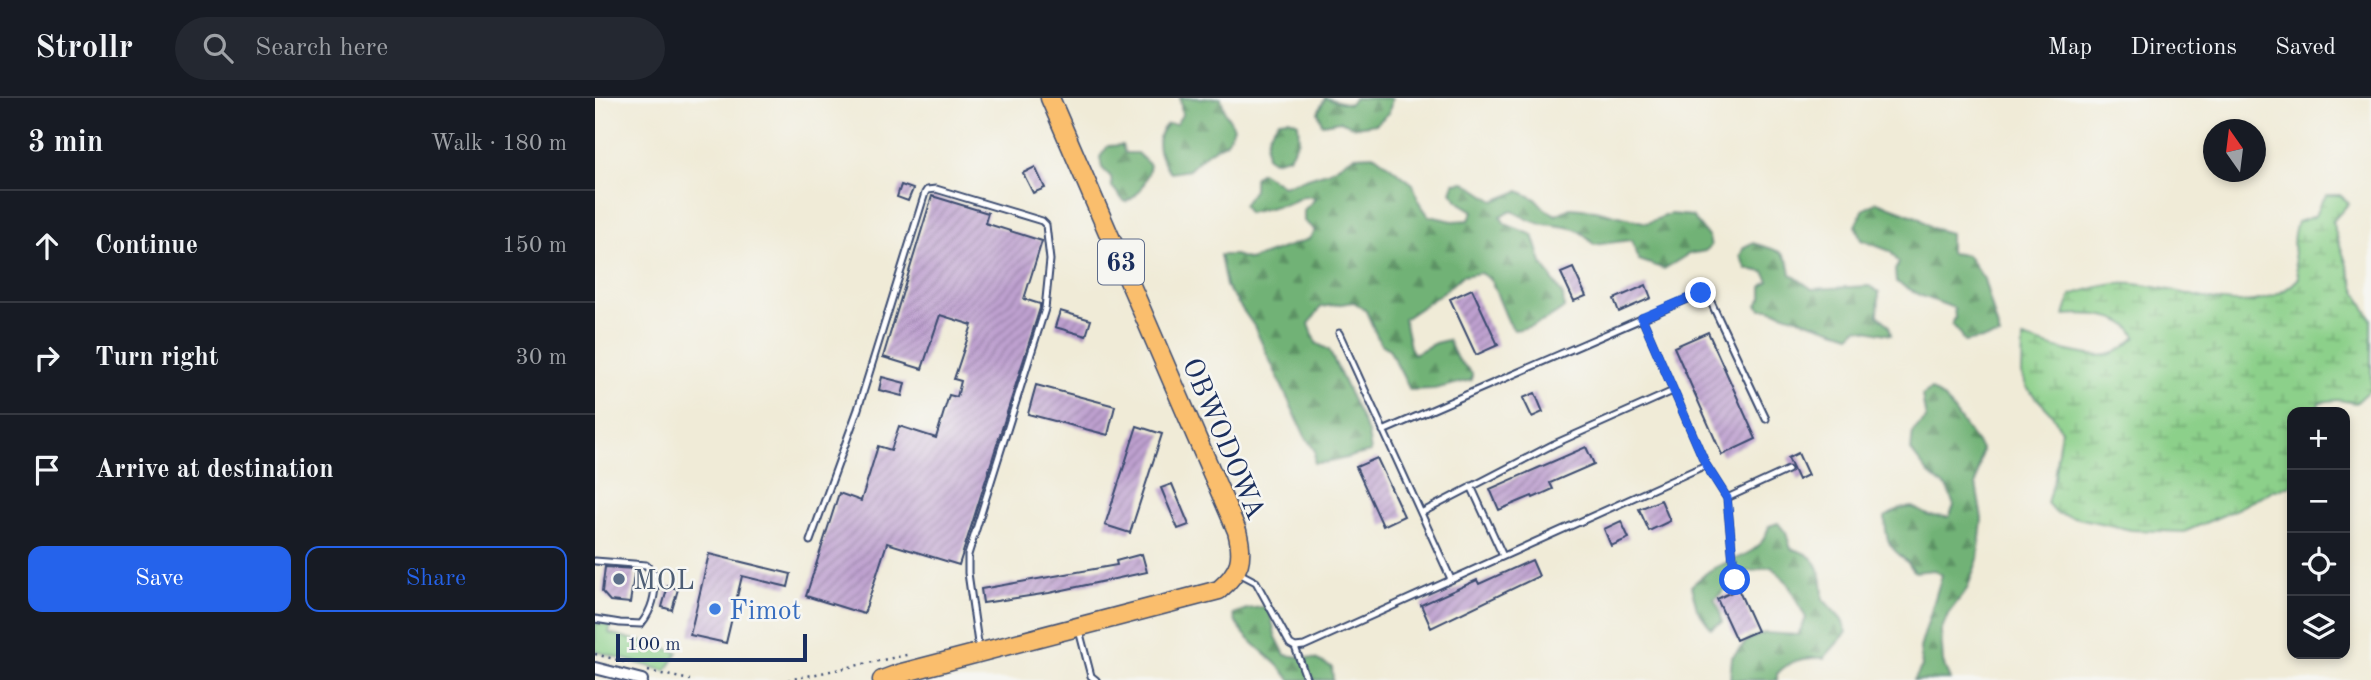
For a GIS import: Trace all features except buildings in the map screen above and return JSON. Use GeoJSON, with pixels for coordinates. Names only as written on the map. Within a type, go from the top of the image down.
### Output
{"type":"FeatureCollection","features":[{"type":"Feature","properties":{"kind":"main road","name":"OBWODOWA"},"geometry":{"type":"LineString","coordinates":[[1050,98],[1237,531],[1241,549],[1236,572]]}},
{"type":"Feature","properties":{"kind":"main road"},"geometry":{"type":"LineString","coordinates":[[889,679],[1219,590],[1236,572]]}},
{"type":"Feature","properties":{"kind":"street"},"geometry":{"type":"LineString","coordinates":[[595,668],[642,680]]}},
{"type":"Feature","properties":{"kind":"lane"},"geometry":{"type":"LineString","coordinates":[[810,541],[858,409],[927,190],[936,189],[1042,221],[1046,225],[1050,260],[1045,309],[968,555],[968,573],[980,653]]}},
{"type":"Feature","properties":{"kind":"lane"},"geometry":{"type":"LineString","coordinates":[[1383,431],[1701,293],[1707,295],[1766,419]]}},
{"type":"Feature","properties":{"kind":"lane"},"geometry":{"type":"LineString","coordinates":[[1642,318],[1706,465],[1727,498],[1735,580]]}},
{"type":"Feature","properties":{"kind":"lane"},"geometry":{"type":"LineString","coordinates":[[1339,333],[1451,579]]}},
{"type":"Feature","properties":{"kind":"lane"},"geometry":{"type":"LineString","coordinates":[[1421,513],[1554,444],[1673,391]]}},
{"type":"Feature","properties":{"kind":"lane"},"geometry":{"type":"LineString","coordinates":[[1295,647],[1312,642],[1706,465]]}},
{"type":"Feature","properties":{"kind":"lane"},"geometry":{"type":"LineString","coordinates":[[1727,498],[1788,470]]}},
{"type":"Feature","properties":{"kind":"lane"},"geometry":{"type":"LineString","coordinates":[[1471,486],[1503,556]]}},
{"type":"Feature","properties":{"kind":"lane"},"geometry":{"type":"LineString","coordinates":[[595,561],[646,565],[656,576],[651,612],[641,624],[595,619]]}},
{"type":"Feature","properties":{"kind":"lane"},"geometry":{"type":"LineString","coordinates":[[1236,572],[1256,582],[1279,626],[1295,647],[1307,680]]}},
{"type":"Feature","properties":{"kind":"lane"},"geometry":{"type":"LineString","coordinates":[[1079,627],[1093,678],[1084,680]]}},
{"type":"Feature","properties":{"kind":"path"},"geometry":{"type":"LineString","coordinates":[[595,653],[631,664]]}},
{"type":"Feature","properties":{"kind":"path"},"geometry":{"type":"LineString","coordinates":[[788,680],[913,653]]}},
{"type":"Feature","properties":{"kind":"path"},"geometry":{"type":"LineString","coordinates":[[641,668],[690,680]]}},
{"type":"Feature","properties":{"kind":"green space"},"geometry":{"type":"Polygon","coordinates":[[[1180,98],[1221,98],[1234,127],[1226,143],[1209,151],[1189,170],[1171,173],[1160,155],[1158,143],[1167,124],[1176,124],[1182,115],[1180,98]]]}},
{"type":"Feature","properties":{"kind":"green space"},"geometry":{"type":"Polygon","coordinates":[[[1325,98],[1349,104],[1355,98],[1392,98],[1389,113],[1376,124],[1355,127],[1340,121],[1322,124],[1318,112],[1325,98]]]}},
{"type":"Feature","properties":{"kind":"green space"},"geometry":{"type":"Polygon","coordinates":[[[1289,119],[1298,123],[1299,140],[1289,157],[1273,161],[1267,157],[1268,137],[1279,120],[1289,119]]]}},
{"type":"Feature","properties":{"kind":"green space"},"geometry":{"type":"Polygon","coordinates":[[[1122,145],[1125,153],[1137,153],[1150,165],[1142,187],[1126,202],[1112,187],[1111,177],[1102,168],[1100,157],[1108,146],[1122,145]]]}},
{"type":"Feature","properties":{"kind":"green space"},"geometry":{"type":"Polygon","coordinates":[[[1375,155],[1413,184],[1419,202],[1429,216],[1453,221],[1469,220],[1473,211],[1460,203],[1451,192],[1454,183],[1465,182],[1494,201],[1519,191],[1536,199],[1545,209],[1556,215],[1570,208],[1595,210],[1647,223],[1670,214],[1692,216],[1709,238],[1711,246],[1705,251],[1689,254],[1664,269],[1639,260],[1631,240],[1594,245],[1582,233],[1572,228],[1535,222],[1512,211],[1500,216],[1505,224],[1533,235],[1542,263],[1563,296],[1564,308],[1541,322],[1514,330],[1491,280],[1480,273],[1462,276],[1404,319],[1414,354],[1435,343],[1448,340],[1457,359],[1472,373],[1472,380],[1434,389],[1410,390],[1389,349],[1380,343],[1366,311],[1354,302],[1321,307],[1309,324],[1316,343],[1329,350],[1368,433],[1371,452],[1314,463],[1315,451],[1305,436],[1254,326],[1226,286],[1220,255],[1235,255],[1250,260],[1309,239],[1315,230],[1304,221],[1304,210],[1316,198],[1304,196],[1290,203],[1248,213],[1243,205],[1254,190],[1254,178],[1261,172],[1283,186],[1330,171],[1354,156],[1375,155]]]}},
{"type":"Feature","properties":{"kind":"green space"},"geometry":{"type":"Polygon","coordinates":[[[2327,195],[2340,195],[2349,203],[2332,222],[2356,291],[2371,319],[2371,389],[2356,403],[2338,400],[2319,402],[2318,407],[2287,407],[2287,486],[2271,491],[2184,532],[2131,530],[2056,513],[2047,503],[2054,478],[2061,430],[2051,413],[2027,388],[2022,374],[2023,338],[2099,356],[2123,348],[2136,337],[2124,323],[2105,316],[2064,315],[2071,295],[2102,286],[2134,284],[2198,297],[2241,302],[2262,300],[2281,292],[2299,278],[2293,243],[2297,222],[2315,216],[2327,195]]]}},
{"type":"Feature","properties":{"kind":"green space"},"geometry":{"type":"Polygon","coordinates":[[[1877,202],[1919,218],[1932,228],[1950,233],[1950,253],[1967,255],[1984,279],[2000,336],[1964,342],[1952,324],[1955,318],[1954,308],[1922,296],[1896,282],[1895,270],[1899,263],[1890,251],[1861,240],[1855,226],[1863,210],[1877,202]]]}},
{"type":"Feature","properties":{"kind":"green space"},"geometry":{"type":"Polygon","coordinates":[[[1752,243],[1778,251],[1787,259],[1791,274],[1812,289],[1869,286],[1879,292],[1878,315],[1889,325],[1891,335],[1858,328],[1850,335],[1769,309],[1761,309],[1757,305],[1762,298],[1762,287],[1769,281],[1764,272],[1747,269],[1740,256],[1744,247],[1752,243]]]}},
{"type":"Feature","properties":{"kind":"green space"},"geometry":{"type":"Polygon","coordinates":[[[1931,389],[1946,400],[1982,450],[1976,484],[1982,519],[1978,559],[1967,589],[1948,614],[1941,631],[1943,662],[1950,680],[1914,680],[1922,666],[1920,648],[1942,575],[1934,570],[1915,572],[1890,545],[1885,517],[1899,509],[1912,507],[1930,516],[1949,517],[1954,506],[1948,489],[1929,474],[1911,451],[1913,431],[1926,419],[1922,395],[1931,389]]]}},
{"type":"Feature","properties":{"kind":"green space"},"geometry":{"type":"Polygon","coordinates":[[[1778,523],[1786,533],[1791,549],[1808,555],[1818,566],[1823,599],[1842,620],[1847,632],[1824,658],[1810,658],[1792,663],[1777,674],[1777,680],[1730,680],[1732,657],[1749,639],[1765,633],[1798,635],[1806,618],[1787,582],[1772,567],[1730,575],[1725,588],[1714,599],[1722,622],[1711,628],[1697,609],[1691,586],[1709,571],[1753,550],[1765,537],[1769,526],[1778,523]]]}},
{"type":"Feature","properties":{"kind":"green space"},"geometry":{"type":"Polygon","coordinates":[[[1269,606],[1275,635],[1285,655],[1315,659],[1332,667],[1333,680],[1290,680],[1250,641],[1233,614],[1269,606]]]}},
{"type":"Feature","properties":{"kind":"green space"},"geometry":{"type":"Polygon","coordinates":[[[595,623],[611,625],[609,633],[678,652],[666,671],[595,651],[595,623]]]}},
{"type":"Feature","properties":{"kind":"place","name":"MOL"},"geometry":{"type":"Point","coordinates":[619,579]}},
{"type":"Feature","properties":{"kind":"place","name":"Fimot"},"geometry":{"type":"Point","coordinates":[715,609]}},
{"type":"Feature","properties":{"kind":"route"},"geometry":{"type":"LineString","coordinates":[[1701,293],[1642,318],[1706,465],[1727,498],[1735,580]]}}]}
